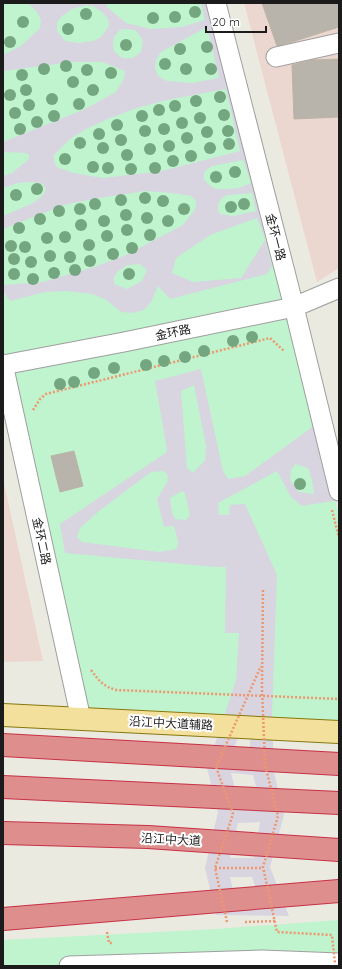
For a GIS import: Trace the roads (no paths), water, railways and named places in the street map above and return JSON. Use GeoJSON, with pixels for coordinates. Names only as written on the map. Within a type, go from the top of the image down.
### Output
{"type":"FeatureCollection","features":[{"type":"Feature","properties":{"kind":"highway"},"geometry":{"type":"LineString","coordinates":[[3,745],[339,764]]}},
{"type":"Feature","properties":{"kind":"highway"},"geometry":{"type":"LineString","coordinates":[[3,787],[339,803]]}},
{"type":"Feature","properties":{"kind":"highway","name":"沿江中大道"},"geometry":{"type":"LineString","coordinates":[[3,833],[148,837],[339,850]]}},
{"type":"Feature","properties":{"kind":"highway"},"geometry":{"type":"LineString","coordinates":[[3,919],[339,890]]}},
{"type":"Feature","properties":{"kind":"highway"},"geometry":{"type":"LineString","coordinates":[[3,906],[139,908]]}},
{"type":"Feature","properties":{"kind":"main road","name":"沿江中大道辅路"},"geometry":{"type":"LineString","coordinates":[[3,715],[339,732]]}},
{"type":"Feature","properties":{"kind":"street","name":"金环一路"},"geometry":{"type":"LineString","coordinates":[[216,3],[337,471],[339,490]]}},
{"type":"Feature","properties":{"kind":"street"},"geometry":{"type":"LineString","coordinates":[[276,57],[339,43]]}},
{"type":"Feature","properties":{"kind":"street","name":"金环路"},"geometry":{"type":"LineString","coordinates":[[3,364],[131,341],[294,307],[339,288]]}},
{"type":"Feature","properties":{"kind":"street","name":"金环二路"},"geometry":{"type":"LineString","coordinates":[[3,364],[81,719]]}},
{"type":"Feature","properties":{"kind":"street"},"geometry":{"type":"LineString","coordinates":[[69,966],[262,960],[337,963]]}}]}
